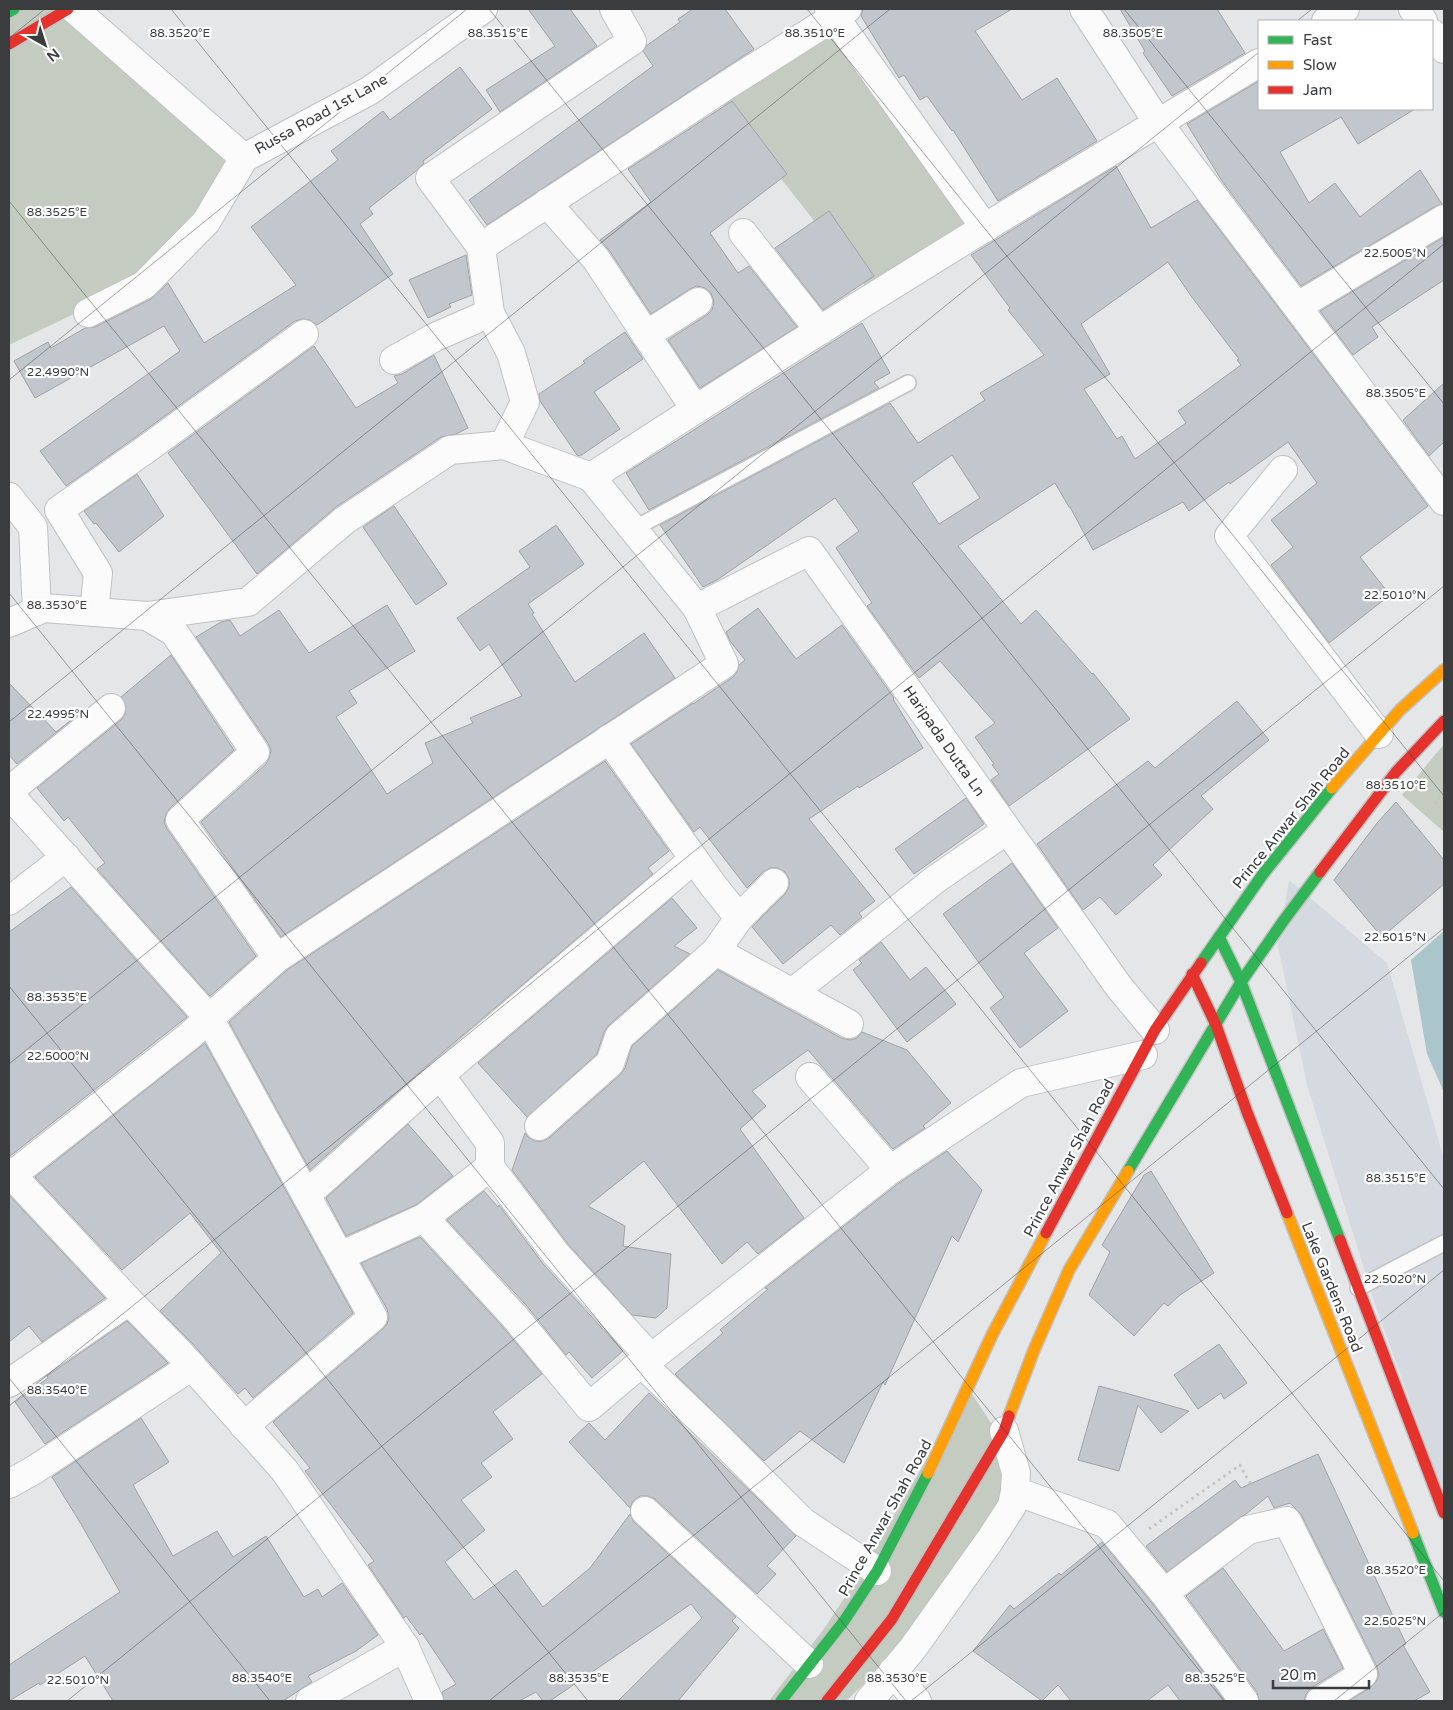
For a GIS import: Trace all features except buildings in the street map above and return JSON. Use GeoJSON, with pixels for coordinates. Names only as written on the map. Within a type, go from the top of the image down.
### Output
{"type":"FeatureCollection","features":[{"type":"Feature","properties":{"kind":"main road"},"geometry":{"type":"LineString","coordinates":[[9,12],[14,9]]}},
{"type":"Feature","properties":{"kind":"main road"},"geometry":{"type":"LineString","coordinates":[[9,44],[68,9]]}},
{"type":"Feature","properties":{"kind":"main road","name":"Prince Anwar Shah Road"},"geometry":{"type":"LineString","coordinates":[[781,1701],[844,1621],[876,1572],[918,1493],[992,1335],[1155,1030],[1263,874],[1329,791],[1400,710],[1444,670]]}},
{"type":"Feature","properties":{"kind":"main road"},"geometry":{"type":"LineString","coordinates":[[826,1701],[892,1619],[1004,1431],[1034,1350],[1069,1270],[1241,982],[1284,920],[1396,772],[1444,720]]}},
{"type":"Feature","properties":{"kind":"main road","name":"Lake Gardens Road"},"geometry":{"type":"LineString","coordinates":[[1219,937],[1241,982],[1444,1513]]}},
{"type":"Feature","properties":{"kind":"main road","name":"Lake Gardens Road"},"geometry":{"type":"LineString","coordinates":[[1192,974],[1216,1025],[1247,1112],[1442,1598]]}},
{"type":"Feature","properties":{"kind":"street","name":"Russa Road 1st Lane"},"geometry":{"type":"LineString","coordinates":[[74,9],[244,158],[369,91],[483,9]]}},
{"type":"Feature","properties":{"kind":"street"},"geometry":{"type":"LineString","coordinates":[[504,445],[525,402],[510,354],[490,313],[481,247],[430,178],[632,42],[614,9]]}},
{"type":"Feature","properties":{"kind":"street"},"geometry":{"type":"LineString","coordinates":[[1084,9],[1158,122],[1444,501]]}},
{"type":"Feature","properties":{"kind":"street"},"geometry":{"type":"LineString","coordinates":[[1328,20],[1345,9]]}},
{"type":"Feature","properties":{"kind":"street"},"geometry":{"type":"LineString","coordinates":[[1413,9],[1422,20]]}},
{"type":"Feature","properties":{"kind":"street"},"geometry":{"type":"LineString","coordinates":[[481,247],[546,202],[837,11],[985,228]]}},
{"type":"Feature","properties":{"kind":"street"},"geometry":{"type":"LineString","coordinates":[[1433,34],[1444,49]]}},
{"type":"Feature","properties":{"kind":"street"},"geometry":{"type":"LineString","coordinates":[[591,477],[695,409],[985,228],[1158,122],[1258,64]]}},
{"type":"Feature","properties":{"kind":"street"},"geometry":{"type":"LineString","coordinates":[[88,313],[144,285],[206,222],[244,158]]}},
{"type":"Feature","properties":{"kind":"street"},"geometry":{"type":"LineString","coordinates":[[546,202],[596,259],[695,409]]}},
{"type":"Feature","properties":{"kind":"street"},"geometry":{"type":"LineString","coordinates":[[1298,306],[1444,219]]}},
{"type":"Feature","properties":{"kind":"street"},"geometry":{"type":"LineString","coordinates":[[743,233],[820,331]]}},
{"type":"Feature","properties":{"kind":"street"},"geometry":{"type":"LineString","coordinates":[[646,335],[698,302]]}},
{"type":"Feature","properties":{"kind":"street"},"geometry":{"type":"LineString","coordinates":[[394,360],[435,336],[490,313]]}},
{"type":"Feature","properties":{"kind":"street"},"geometry":{"type":"LineString","coordinates":[[94,612],[98,573],[59,510],[304,334]]}},
{"type":"Feature","properties":{"kind":"street"},"geometry":{"type":"LineString","coordinates":[[9,497],[33,527],[18,615],[44,608],[147,616],[248,602],[345,520],[450,450],[504,445],[591,477],[697,608],[724,664],[277,958],[188,1037],[10,1174],[192,1366],[284,1472],[405,1647],[430,1701]]}},
{"type":"Feature","properties":{"kind":"street"},"geometry":{"type":"LineString","coordinates":[[1283,470],[1229,536],[1379,734]]}},
{"type":"Feature","properties":{"kind":"street","name":"Haripada Dutta Ln"},"geometry":{"type":"LineString","coordinates":[[697,608],[809,551],[1119,986],[1155,1030]]}},
{"type":"Feature","properties":{"kind":"street"},"geometry":{"type":"LineString","coordinates":[[147,616],[174,632],[255,752],[180,820],[277,958]]}},
{"type":"Feature","properties":{"kind":"street"},"geometry":{"type":"LineString","coordinates":[[111,708],[9,793],[209,1018],[373,1318],[244,1426]]}},
{"type":"Feature","properties":{"kind":"street"},"geometry":{"type":"LineString","coordinates":[[609,739],[712,884],[739,918]]}},
{"type":"Feature","properties":{"kind":"street"},"geometry":{"type":"LineString","coordinates":[[792,993],[936,879],[1007,830]]}},
{"type":"Feature","properties":{"kind":"street"},"geometry":{"type":"LineString","coordinates":[[9,900],[66,857]]}},
{"type":"Feature","properties":{"kind":"street"},"geometry":{"type":"LineString","coordinates":[[306,1195],[440,1076],[694,859]]}},
{"type":"Feature","properties":{"kind":"street"},"geometry":{"type":"LineString","coordinates":[[539,1126],[610,1063],[619,1037],[716,952],[739,918],[774,883]]}},
{"type":"Feature","properties":{"kind":"street"},"geometry":{"type":"LineString","coordinates":[[716,952],[848,1024]]}},
{"type":"Feature","properties":{"kind":"street"},"geometry":{"type":"LineString","coordinates":[[424,1218],[514,1316],[589,1407],[646,1360],[890,1170],[1021,1083],[1143,1055]]}},
{"type":"Feature","properties":{"kind":"street"},"geometry":{"type":"LineString","coordinates":[[440,1076],[490,1143],[490,1168],[556,1254],[646,1360],[710,1429],[803,1522],[876,1572]]}},
{"type":"Feature","properties":{"kind":"street"},"geometry":{"type":"LineString","coordinates":[[810,1077],[890,1170]]}},
{"type":"Feature","properties":{"kind":"street"},"geometry":{"type":"LineString","coordinates":[[340,1256],[424,1218],[490,1168]]}},
{"type":"Feature","properties":{"kind":"street"},"geometry":{"type":"LineString","coordinates":[[9,1383],[129,1301]]}},
{"type":"Feature","properties":{"kind":"street"},"geometry":{"type":"LineString","coordinates":[[9,1484],[34,1470],[192,1366]]}},
{"type":"Feature","properties":{"kind":"street"},"geometry":{"type":"LineString","coordinates":[[868,1701],[913,1648],[1012,1506],[1016,1473],[1004,1431]]}},
{"type":"Feature","properties":{"kind":"street"},"geometry":{"type":"LineString","coordinates":[[1015,1491],[1107,1524],[1164,1593],[1244,1701]]}},
{"type":"Feature","properties":{"kind":"street"},"geometry":{"type":"LineString","coordinates":[[645,1512],[809,1664]]}},
{"type":"Feature","properties":{"kind":"street"},"geometry":{"type":"LineString","coordinates":[[1164,1593],[1248,1530],[1287,1521],[1363,1674],[1320,1701]]}},
{"type":"Feature","properties":{"kind":"street"},"geometry":{"type":"LineString","coordinates":[[310,1701],[405,1647]]}},
{"type":"Feature","properties":{"kind":"street"},"geometry":{"type":"LineString","coordinates":[[893,1671],[917,1701]]}},
{"type":"Feature","properties":{"kind":"lane"},"geometry":{"type":"LineString","coordinates":[[633,529],[908,383]]}},
{"type":"Feature","properties":{"kind":"lane"},"geometry":{"type":"LineString","coordinates":[[1358,1288],[1444,1242]]}},
{"type":"Feature","properties":{"kind":"path"},"geometry":{"type":"LineString","coordinates":[[1444,792],[1435,802],[1444,811]]}},
{"type":"Feature","properties":{"kind":"path"},"geometry":{"type":"LineString","coordinates":[[1125,1545],[1240,1465]]}},
{"type":"Feature","properties":{"kind":"shaded area"},"geometry":{"type":"Polygon","coordinates":[[[9,9],[55,9],[234,164],[143,281],[9,345],[9,9]]]}},
{"type":"Feature","properties":{"kind":"shaded area"},"geometry":{"type":"Polygon","coordinates":[[[834,27],[975,227],[867,288],[719,100],[834,27]]]}},
{"type":"Feature","properties":{"kind":"shaded area"},"geometry":{"type":"Polygon","coordinates":[[[1444,744],[1444,832],[1402,795],[1444,744]]]}},
{"type":"Feature","properties":{"kind":"shaded area"},"geometry":{"type":"Polygon","coordinates":[[[1289,880],[1387,963],[1444,1159],[1444,1496],[1375,1304],[1307,1085],[1278,946],[1289,880]]]}},
{"type":"Feature","properties":{"kind":"shaded area"},"geometry":{"type":"Polygon","coordinates":[[[968,1388],[997,1432],[1010,1490],[907,1643],[846,1701],[769,1701],[826,1626],[858,1577],[968,1388]]]}},
{"type":"Feature","properties":{"kind":"water"},"geometry":{"type":"Polygon","coordinates":[[[1444,931],[1444,1092],[1427,1054],[1411,960],[1444,931]]]}},
{"type":"Feature","properties":{"kind":"traffic: fast"},"geometry":{"type":"LineString","coordinates":[[9,12],[14,9]]}},
{"type":"Feature","properties":{"kind":"traffic: fast"},"geometry":{"type":"LineString","coordinates":[[1201,963],[1263,874],[1332,788]]}},
{"type":"Feature","properties":{"kind":"traffic: fast"},"geometry":{"type":"LineString","coordinates":[[1128,1171],[1241,982],[1320,872]]}},
{"type":"Feature","properties":{"kind":"traffic: fast"},"geometry":{"type":"LineString","coordinates":[[1219,937],[1241,982],[1340,1240]]}},
{"type":"Feature","properties":{"kind":"traffic: fast"},"geometry":{"type":"LineString","coordinates":[[781,1701],[844,1621],[877,1571],[928,1473]]}},
{"type":"Feature","properties":{"kind":"traffic: fast"},"geometry":{"type":"LineString","coordinates":[[1413,1533],[1444,1612]]}},
{"type":"Feature","properties":{"kind":"traffic: slow"},"geometry":{"type":"LineString","coordinates":[[1332,788],[1400,710],[1444,670]]}},
{"type":"Feature","properties":{"kind":"traffic: slow"},"geometry":{"type":"LineString","coordinates":[[1009,1416],[1034,1350],[1069,1270],[1128,1171]]}},
{"type":"Feature","properties":{"kind":"traffic: slow"},"geometry":{"type":"LineString","coordinates":[[1287,1213],[1413,1533]]}},
{"type":"Feature","properties":{"kind":"traffic: slow"},"geometry":{"type":"LineString","coordinates":[[928,1473],[992,1335],[1046,1233]]}},
{"type":"Feature","properties":{"kind":"traffic: jam"},"geometry":{"type":"LineString","coordinates":[[9,44],[68,9]]}},
{"type":"Feature","properties":{"kind":"traffic: jam"},"geometry":{"type":"LineString","coordinates":[[1320,872],[1396,772],[1444,721]]}},
{"type":"Feature","properties":{"kind":"traffic: jam"},"geometry":{"type":"LineString","coordinates":[[1046,1233],[1155,1030],[1201,963]]}},
{"type":"Feature","properties":{"kind":"traffic: jam"},"geometry":{"type":"LineString","coordinates":[[1192,974],[1216,1025],[1247,1112],[1287,1213]]}},
{"type":"Feature","properties":{"kind":"traffic: jam"},"geometry":{"type":"LineString","coordinates":[[1340,1240],[1444,1513]]}},
{"type":"Feature","properties":{"kind":"traffic: jam"},"geometry":{"type":"LineString","coordinates":[[827,1701],[892,1619],[1004,1431],[1009,1416]]}}]}
